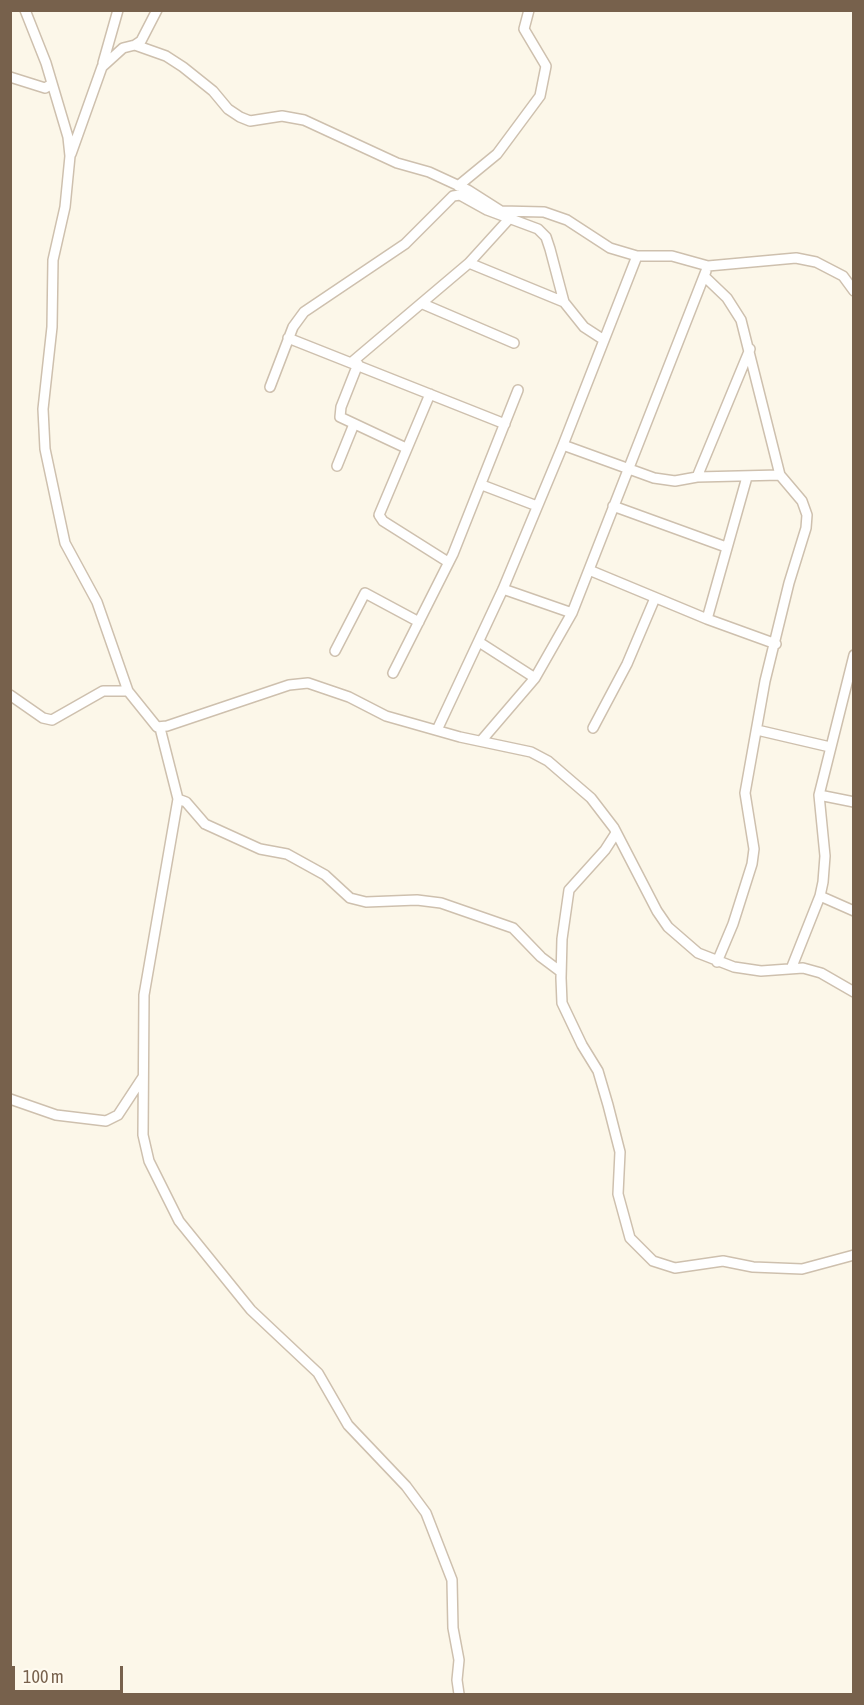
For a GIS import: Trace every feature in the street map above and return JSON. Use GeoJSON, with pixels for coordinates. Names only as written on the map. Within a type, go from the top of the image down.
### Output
{"type":"FeatureCollection","features":[{"type":"Feature","properties":{"kind":"street"},"geometry":{"type":"LineString","coordinates":[[25,10],[52,84],[68,137],[70,156],[65,207],[53,260],[52,327],[43,409],[45,449],[65,543],[97,602],[128,691],[160,728],[178,799],[148,962],[143,1135],[149,1161],[179,1221],[251,1310],[318,1373],[348,1425],[406,1486],[426,1513],[452,1580],[453,1629],[459,1660],[457,1680],[459,1695]]}},
{"type":"Feature","properties":{"kind":"street"},"geometry":{"type":"LineString","coordinates":[[70,156],[102,67],[118,10]]}},
{"type":"Feature","properties":{"kind":"street"},"geometry":{"type":"LineString","coordinates":[[458,186],[497,154],[540,96],[546,66],[524,29],[529,10]]}},
{"type":"Feature","properties":{"kind":"street"},"geometry":{"type":"LineString","coordinates":[[102,67],[123,48],[141,41],[153,13]]}},
{"type":"Feature","properties":{"kind":"street"},"geometry":{"type":"LineString","coordinates":[[135,45],[166,56],[183,67],[213,91],[228,109],[240,117],[250,121],[282,116],[304,120],[397,163],[429,172],[501,211],[544,212],[567,220],[610,248],[637,256],[672,256],[708,266],[796,258],[816,262],[843,276],[854,291]]}},
{"type":"Feature","properties":{"kind":"street"},"geometry":{"type":"LineString","coordinates":[[10,77],[45,88],[52,84]]}},
{"type":"Feature","properties":{"kind":"street"},"geometry":{"type":"LineString","coordinates":[[270,387],[288,338],[304,312],[405,244],[453,196],[467,197],[487,210],[538,229],[546,237],[564,302],[584,327],[604,340]]}},
{"type":"Feature","properties":{"kind":"street"},"geometry":{"type":"LineString","coordinates":[[406,448],[338,414],[355,363],[470,263],[509,219]]}},
{"type":"Feature","properties":{"kind":"street"},"geometry":{"type":"LineString","coordinates":[[437,730],[503,589],[563,446],[637,256]]}},
{"type":"Feature","properties":{"kind":"street"},"geometry":{"type":"LineString","coordinates":[[470,263],[564,302]]}},
{"type":"Feature","properties":{"kind":"street"},"geometry":{"type":"LineString","coordinates":[[481,741],[535,678],[572,613],[708,266]]}},
{"type":"Feature","properties":{"kind":"street"},"geometry":{"type":"LineString","coordinates":[[704,276],[727,298],[741,320],[780,476],[802,501],[807,515],[776,644],[745,793],[754,849],[752,864],[733,924],[717,962]]}},
{"type":"Feature","properties":{"kind":"street"},"geometry":{"type":"LineString","coordinates":[[423,304],[514,343]]}},
{"type":"Feature","properties":{"kind":"street"},"geometry":{"type":"LineString","coordinates":[[288,338],[505,424]]}},
{"type":"Feature","properties":{"kind":"street"},"geometry":{"type":"LineString","coordinates":[[698,477],[750,349]]}},
{"type":"Feature","properties":{"kind":"street"},"geometry":{"type":"LineString","coordinates":[[393,673],[448,562],[482,484],[518,390]]}},
{"type":"Feature","properties":{"kind":"street"},"geometry":{"type":"LineString","coordinates":[[430,394],[379,514],[383,521],[448,562]]}},
{"type":"Feature","properties":{"kind":"street"},"geometry":{"type":"LineString","coordinates":[[337,466],[354,424]]}},
{"type":"Feature","properties":{"kind":"street"},"geometry":{"type":"LineString","coordinates":[[563,446],[627,470],[675,481],[698,477],[780,476]]}},
{"type":"Feature","properties":{"kind":"street"},"geometry":{"type":"LineString","coordinates":[[707,619],[747,477]]}},
{"type":"Feature","properties":{"kind":"street"},"geometry":{"type":"LineString","coordinates":[[482,484],[537,506]]}},
{"type":"Feature","properties":{"kind":"street"},"geometry":{"type":"LineString","coordinates":[[614,506],[726,547]]}},
{"type":"Feature","properties":{"kind":"street"},"geometry":{"type":"LineString","coordinates":[[589,570],[707,619],[776,644]]}},
{"type":"Feature","properties":{"kind":"street"},"geometry":{"type":"LineString","coordinates":[[503,589],[572,613]]}},
{"type":"Feature","properties":{"kind":"street"},"geometry":{"type":"LineString","coordinates":[[335,651],[365,593],[419,622]]}},
{"type":"Feature","properties":{"kind":"street"},"geometry":{"type":"LineString","coordinates":[[593,728],[627,664],[654,598]]}},
{"type":"Feature","properties":{"kind":"street"},"geometry":{"type":"LineString","coordinates":[[479,642],[535,678]]}},
{"type":"Feature","properties":{"kind":"street"},"geometry":{"type":"LineString","coordinates":[[792,969],[820,896],[825,856],[819,795],[854,655]]}},
{"type":"Feature","properties":{"kind":"street"},"geometry":{"type":"LineString","coordinates":[[160,728],[278,688],[308,683],[350,697],[386,716],[531,752],[548,761],[591,798],[616,833],[657,911],[668,927],[698,953],[717,962],[761,971],[803,968],[822,973],[854,992]]}},
{"type":"Feature","properties":{"kind":"street"},"geometry":{"type":"LineString","coordinates":[[10,695],[37,714],[52,720],[103,692],[128,691]]}},
{"type":"Feature","properties":{"kind":"street"},"geometry":{"type":"LineString","coordinates":[[757,730],[830,747]]}},
{"type":"Feature","properties":{"kind":"street"},"geometry":{"type":"LineString","coordinates":[[819,795],[854,802]]}},
{"type":"Feature","properties":{"kind":"street"},"geometry":{"type":"LineString","coordinates":[[178,799],[186,802],[205,824],[260,849],[287,854],[325,875],[350,898],[366,902],[417,900],[441,903],[513,928],[541,957],[561,972]]}},
{"type":"Feature","properties":{"kind":"street"},"geometry":{"type":"LineString","coordinates":[[616,833],[605,850],[569,890],[562,939],[562,1003],[601,1081],[620,1152],[618,1194],[630,1238],[653,1261],[675,1268],[723,1261],[753,1267],[802,1269],[854,1255]]}},
{"type":"Feature","properties":{"kind":"street"},"geometry":{"type":"LineString","coordinates":[[820,896],[854,911]]}},
{"type":"Feature","properties":{"kind":"street"},"geometry":{"type":"LineString","coordinates":[[10,1099],[56,1115],[106,1121],[118,1115],[143,1077]]}}]}
